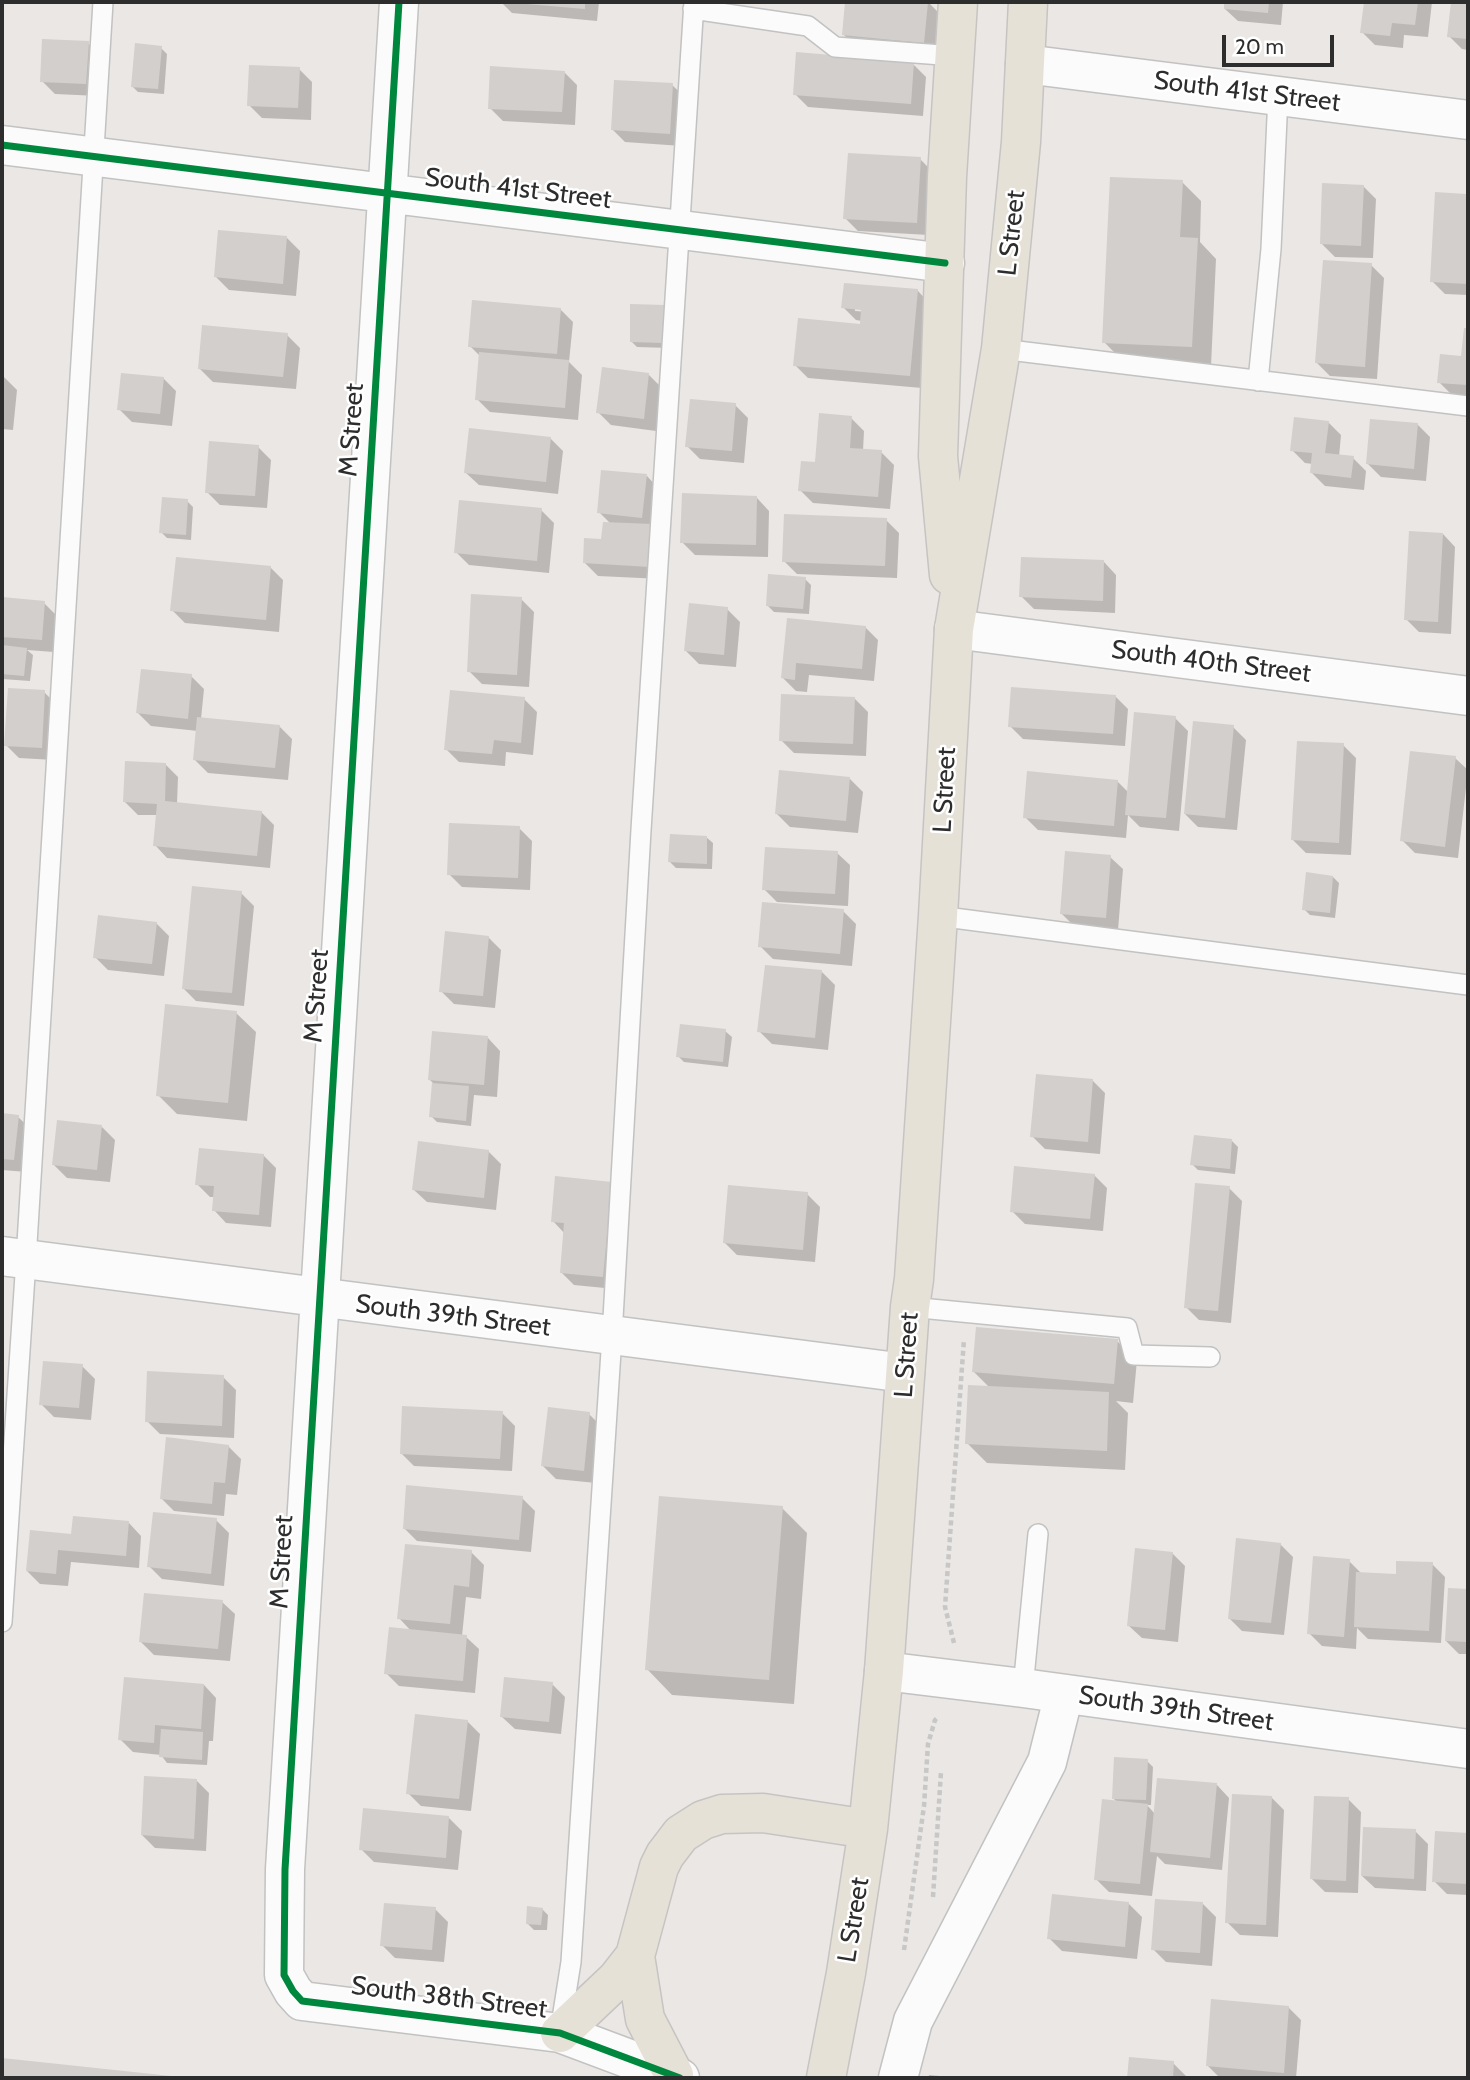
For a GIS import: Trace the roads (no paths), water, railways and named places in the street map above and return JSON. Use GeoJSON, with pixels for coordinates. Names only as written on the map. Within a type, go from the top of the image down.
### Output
{"type":"FeatureCollection","features":[{"type":"Feature","properties":{"kind":"main road","name":"L Street"},"geometry":{"type":"LineString","coordinates":[[954,629],[938,456],[947,177],[958,2]]}},
{"type":"Feature","properties":{"kind":"main road","name":"L Street"},"geometry":{"type":"LineString","coordinates":[[829,2063],[868,1829],[884,1671],[915,1265],[954,629],[1001,349],[1021,142],[1028,2]]}},
{"type":"Feature","properties":{"kind":"main road"},"geometry":{"type":"LineString","coordinates":[[560,2033],[617,1979],[635,1956],[659,1867],[681,1834],[703,1820],[722,1814],[763,1813],[868,1829]]}},
{"type":"Feature","properties":{"kind":"main road"},"geometry":{"type":"LineString","coordinates":[[635,1956],[645,2019],[677,2077]]}},
{"type":"Feature","properties":{"kind":"street","name":"M Street"},"geometry":{"type":"LineString","coordinates":[[293,1991],[284,1975],[285,1869],[399,2]]}},
{"type":"Feature","properties":{"kind":"street","name":"South 41st Street"},"geometry":{"type":"LineString","coordinates":[[1025,64],[1468,120]]}},
{"type":"Feature","properties":{"kind":"street","name":"South 41st Street"},"geometry":{"type":"LineString","coordinates":[[2,145],[945,263]]}},
{"type":"Feature","properties":{"kind":"street","name":"South 40th Street"},"geometry":{"type":"LineString","coordinates":[[954,629],[1468,696]]}},
{"type":"Feature","properties":{"kind":"street","name":"South 39th Street"},"geometry":{"type":"LineString","coordinates":[[14,1258],[905,1373]]}},
{"type":"Feature","properties":{"kind":"street","name":"South 39th Street"},"geometry":{"type":"LineString","coordinates":[[884,1671],[1468,1749]]}},
{"type":"Feature","properties":{"kind":"street"},"geometry":{"type":"LineString","coordinates":[[898,2078],[912,2021],[1047,1762],[1065,1694]]}},
{"type":"Feature","properties":{"kind":"street","name":"South 38th Street"},"geometry":{"type":"LineString","coordinates":[[293,1991],[302,2001],[560,2033],[677,2077]]}},
{"type":"Feature","properties":{"kind":"lane"},"geometry":{"type":"LineString","coordinates":[[2,1622],[14,1258],[103,2]]}},
{"type":"Feature","properties":{"kind":"lane"},"geometry":{"type":"LineString","coordinates":[[560,2033],[572,1962],[693,5],[808,26],[835,47],[955,56]]}},
{"type":"Feature","properties":{"kind":"lane"},"geometry":{"type":"LineString","coordinates":[[1258,381],[1271,249],[1278,96]]}},
{"type":"Feature","properties":{"kind":"lane"},"geometry":{"type":"LineString","coordinates":[[1001,349],[1468,406]]}},
{"type":"Feature","properties":{"kind":"lane"},"geometry":{"type":"LineString","coordinates":[[938,916],[1468,985]]}},
{"type":"Feature","properties":{"kind":"lane"},"geometry":{"type":"LineString","coordinates":[[910,1307],[1127,1328],[1134,1355],[1210,1357]]}},
{"type":"Feature","properties":{"kind":"lane"},"geometry":{"type":"LineString","coordinates":[[1023,1688],[1038,1534]]}}]}
